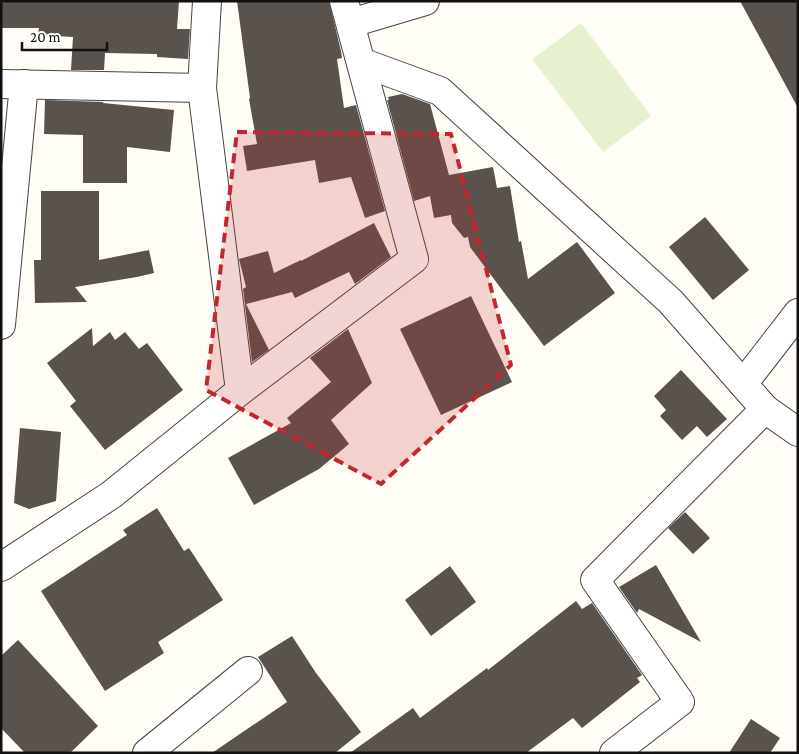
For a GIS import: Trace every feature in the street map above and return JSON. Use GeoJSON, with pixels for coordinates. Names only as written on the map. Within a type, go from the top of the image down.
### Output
{"type":"FeatureCollection","features":[{"type":"Feature","properties":{"kind":"street"},"geometry":{"type":"LineString","coordinates":[[207,1],[202,88],[240,391]]}},
{"type":"Feature","properties":{"kind":"street"},"geometry":{"type":"LineString","coordinates":[[1,567],[111,495],[240,391],[414,259],[348,12],[425,1]]}},
{"type":"Feature","properties":{"kind":"street"},"geometry":{"type":"LineString","coordinates":[[361,62],[440,91],[671,302],[765,409],[798,432]]}},
{"type":"Feature","properties":{"kind":"street"},"geometry":{"type":"LineString","coordinates":[[1,325],[13,84],[202,88]]}},
{"type":"Feature","properties":{"kind":"street"},"geometry":{"type":"LineString","coordinates":[[743,384],[798,313]]}},
{"type":"Feature","properties":{"kind":"street"},"geometry":{"type":"LineString","coordinates":[[614,753],[680,702],[595,580],[765,409]]}},
{"type":"Feature","properties":{"kind":"street"},"geometry":{"type":"LineString","coordinates":[[148,753],[248,671]]}},
{"type":"Feature","properties":{"kind":"highlighted area"},"geometry":{"type":"Polygon","coordinates":[[[237,132],[451,134],[511,365],[381,484],[206,390],[237,132]]]}},
{"type":"Feature","properties":{"kind":"green space"},"geometry":{"type":"Polygon","coordinates":[[[581,23],[651,116],[603,152],[532,59],[581,23]]]}},
{"type":"Feature","properties":{"kind":"building"},"geometry":{"type":"Polygon","coordinates":[[[1,1],[179,1],[177,29],[190,29],[188,59],[157,57],[157,54],[105,53],[104,70],[71,70],[73,37],[38,35],[39,28],[1,28],[1,1]]]}},
{"type":"Feature","properties":{"kind":"building"},"geometry":{"type":"Polygon","coordinates":[[[237,1],[329,1],[342,58],[337,59],[344,108],[356,105],[385,211],[365,218],[351,177],[319,183],[315,160],[247,171],[243,146],[257,144],[249,99],[237,1]]]}},
{"type":"Feature","properties":{"kind":"building"},"geometry":{"type":"Polygon","coordinates":[[[740,1],[798,1],[798,108],[740,1]]]}},
{"type":"Feature","properties":{"kind":"building"},"geometry":{"type":"Polygon","coordinates":[[[402,94],[430,104],[449,175],[493,167],[497,188],[510,186],[519,242],[521,241],[528,279],[577,242],[615,293],[544,346],[470,247],[468,237],[464,238],[452,223],[451,215],[434,218],[430,196],[414,201],[387,100],[389,100],[388,97],[402,94]]]}},
{"type":"Feature","properties":{"kind":"building"},"geometry":{"type":"Polygon","coordinates":[[[45,100],[103,102],[174,110],[170,152],[127,147],[127,183],[83,183],[83,135],[44,134],[45,100]]]}},
{"type":"Feature","properties":{"kind":"building"},"geometry":{"type":"Polygon","coordinates":[[[41,191],[99,191],[99,260],[149,250],[154,273],[75,287],[87,302],[35,303],[34,260],[41,260],[41,191]]]}},
{"type":"Feature","properties":{"kind":"building"},"geometry":{"type":"Polygon","coordinates":[[[705,217],[749,270],[713,300],[669,247],[705,217]]]}},
{"type":"Feature","properties":{"kind":"building"},"geometry":{"type":"Polygon","coordinates":[[[374,223],[391,257],[355,284],[349,272],[295,298],[292,292],[246,304],[269,350],[252,362],[243,289],[246,287],[239,259],[268,251],[274,273],[374,223]]]}},
{"type":"Feature","properties":{"kind":"building"},"geometry":{"type":"Polygon","coordinates":[[[471,296],[512,382],[441,415],[400,329],[471,296]]]}},
{"type":"Feature","properties":{"kind":"building"},"geometry":{"type":"Polygon","coordinates":[[[92,328],[93,346],[110,332],[115,340],[125,332],[139,349],[147,343],[183,390],[105,450],[70,406],[76,401],[47,363],[92,328]]]}},
{"type":"Feature","properties":{"kind":"building"},"geometry":{"type":"Polygon","coordinates":[[[348,329],[372,383],[331,420],[349,444],[319,469],[254,505],[228,458],[291,423],[287,418],[331,382],[310,358],[348,329]]]}},
{"type":"Feature","properties":{"kind":"building"},"geometry":{"type":"Polygon","coordinates":[[[681,370],[727,419],[707,437],[697,426],[682,440],[660,416],[666,410],[654,396],[681,370]]]}},
{"type":"Feature","properties":{"kind":"building"},"geometry":{"type":"Polygon","coordinates":[[[20,428],[61,432],[56,501],[29,509],[14,503],[20,428]]]}},
{"type":"Feature","properties":{"kind":"building"},"geometry":{"type":"Polygon","coordinates":[[[157,508],[184,551],[189,548],[223,600],[158,642],[164,653],[105,691],[41,591],[127,535],[123,530],[157,508]]]}},
{"type":"Feature","properties":{"kind":"building"},"geometry":{"type":"Polygon","coordinates":[[[685,512],[710,538],[693,554],[668,528],[685,512]]]}},
{"type":"Feature","properties":{"kind":"building"},"geometry":{"type":"Polygon","coordinates":[[[656,565],[701,642],[639,609],[637,613],[619,587],[656,565]]]}},
{"type":"Feature","properties":{"kind":"building"},"geometry":{"type":"Polygon","coordinates":[[[450,566],[476,602],[431,636],[405,600],[450,566]]]}},
{"type":"Feature","properties":{"kind":"building"},"geometry":{"type":"Polygon","coordinates":[[[576,601],[582,609],[592,603],[642,675],[637,678],[640,682],[582,728],[573,718],[526,753],[350,753],[413,708],[420,718],[487,668],[488,670],[576,601]]]}},
{"type":"Feature","properties":{"kind":"building"},"geometry":{"type":"Polygon","coordinates":[[[292,636],[316,673],[361,732],[335,753],[212,753],[287,702],[258,657],[292,636]]]}},
{"type":"Feature","properties":{"kind":"building"},"geometry":{"type":"Polygon","coordinates":[[[18,640],[98,726],[70,753],[25,753],[1,728],[1,656],[18,640]]]}},
{"type":"Feature","properties":{"kind":"building"},"geometry":{"type":"Polygon","coordinates":[[[751,719],[780,738],[770,753],[729,753],[751,719]]]}}]}
